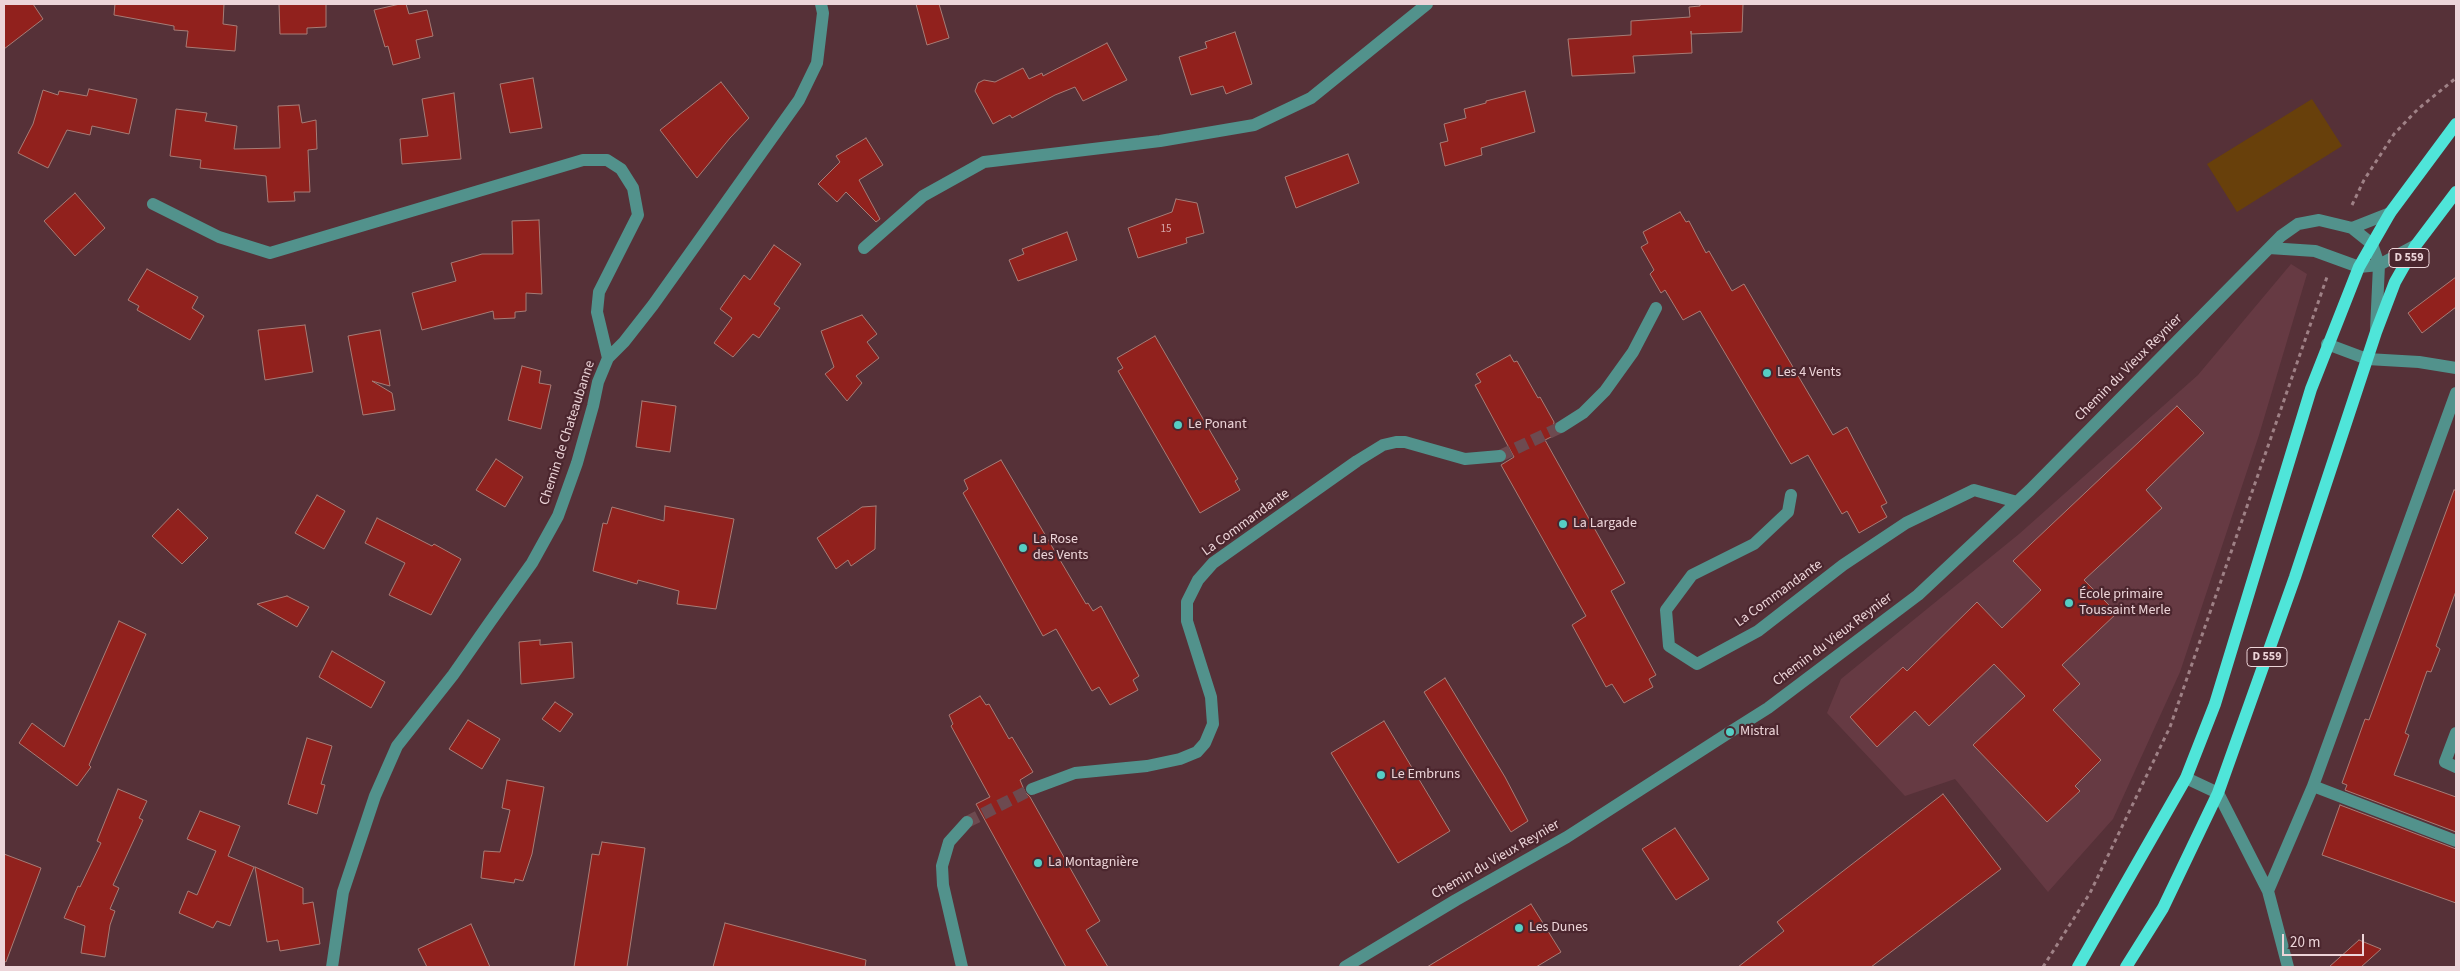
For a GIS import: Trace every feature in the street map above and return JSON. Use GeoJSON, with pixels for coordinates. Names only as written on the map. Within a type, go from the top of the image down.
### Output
{"type":"FeatureCollection","features":[{"type":"Feature","properties":{"kind":"main road","name":"D 559"},"geometry":{"type":"LineString","coordinates":[[2078,967],[2186,778],[2215,704],[2311,389],[2327,344],[2359,267],[2390,213],[2456,124]]}},
{"type":"Feature","properties":{"kind":"main road","name":"D 559"},"geometry":{"type":"LineString","coordinates":[[2126,967],[2171,892],[2218,793],[2295,577],[2376,332],[2395,282],[2416,245],[2456,192]]}},
{"type":"Feature","properties":{"kind":"street","name":"Chemin de Chateaubanne"},"geometry":{"type":"LineString","coordinates":[[332,967],[343,892],[375,796],[397,746],[480,638],[532,562],[554,524],[576,463],[598,382],[608,358],[624,342],[652,305],[696,240],[799,100],[817,63],[823,13],[821,4]]}},
{"type":"Feature","properties":{"kind":"street"},"geometry":{"type":"LineString","coordinates":[[864,248],[924,196],[984,162],[1160,140],[1254,125],[1311,98],[1427,4]]}},
{"type":"Feature","properties":{"kind":"street"},"geometry":{"type":"LineString","coordinates":[[153,204],[219,237],[270,253],[583,160],[607,160],[621,169],[633,188],[638,215],[599,292],[597,312],[608,358]]}},
{"type":"Feature","properties":{"kind":"street"},"geometry":{"type":"LineString","coordinates":[[2352,228],[2390,213]]}},
{"type":"Feature","properties":{"kind":"street","name":"Chemin du Vieux Reynier"},"geometry":{"type":"LineString","coordinates":[[1345,967],[1456,900],[1567,837],[1768,708],[1918,595],[2017,502],[2269,248],[2298,224],[2319,220],[2352,228],[2372,244]]}},
{"type":"Feature","properties":{"kind":"street"},"geometry":{"type":"LineString","coordinates":[[2372,244],[2379,265],[2376,332]]}},
{"type":"Feature","properties":{"kind":"street"},"geometry":{"type":"LineString","coordinates":[[2269,248],[2315,251],[2359,267],[2379,265],[2416,245]]}},
{"type":"Feature","properties":{"kind":"street"},"geometry":{"type":"LineString","coordinates":[[1561,427],[1583,413],[1605,392],[1633,352],[1656,308]]}},
{"type":"Feature","properties":{"kind":"street"},"geometry":{"type":"LineString","coordinates":[[2327,344],[2367,359],[2420,362],[2456,368]]}},
{"type":"Feature","properties":{"kind":"street"},"geometry":{"type":"LineString","coordinates":[[2268,890],[2313,786],[2456,392]]}},
{"type":"Feature","properties":{"kind":"street","name":"La Commandante"},"geometry":{"type":"LineString","coordinates":[[1032,789],[1075,773],[1147,766],[1180,759],[1197,752],[1205,743],[1213,724],[1211,698],[1187,621],[1187,602],[1198,580],[1213,563],[1383,444],[1405,442],[1465,459],[1500,456]]}},
{"type":"Feature","properties":{"kind":"street","name":"La Commandante"},"geometry":{"type":"LineString","coordinates":[[1791,495],[1788,512],[1754,544],[1692,575],[1666,610],[1670,646],[1697,664],[1758,631],[1843,565],[1906,523],[1974,490],[2017,502]]}},
{"type":"Feature","properties":{"kind":"street"},"geometry":{"type":"LineString","coordinates":[[2456,733],[2445,762],[2456,767]]}},
{"type":"Feature","properties":{"kind":"street"},"geometry":{"type":"LineString","coordinates":[[2186,778],[2218,793],[2268,890],[2288,967]]}},
{"type":"Feature","properties":{"kind":"street"},"geometry":{"type":"LineString","coordinates":[[2313,786],[2456,841]]}},
{"type":"Feature","properties":{"kind":"street"},"geometry":{"type":"LineString","coordinates":[[962,967],[948,907],[942,866],[948,842],[967,822]]}},
{"type":"Feature","properties":{"kind":"path"},"geometry":{"type":"LineString","coordinates":[[2348,214],[2364,180],[2394,134],[2418,109],[2456,78]]}},
{"type":"Feature","properties":{"kind":"path"},"geometry":{"type":"LineString","coordinates":[[2042,967],[2090,893],[2170,727],[2328,274]]}},
{"type":"Feature","properties":{"kind":"shaded area"},"geometry":{"type":"Polygon","coordinates":[[[2312,99],[2342,146],[2237,212],[2207,164],[2312,99]]]}},
{"type":"Feature","properties":{"kind":"shaded area","name":"École primaire Toussaint Merle"},"geometry":{"type":"Polygon","coordinates":[[[2291,264],[2307,274],[2259,435],[2180,672],[2113,819],[2048,892],[1955,779],[1905,796],[1827,713],[1841,679],[2019,534],[2198,375],[2291,264]]]}},
{"type":"Feature","properties":{"kind":"building"},"geometry":{"type":"Polygon","coordinates":[[[4,4],[33,4],[43,19],[4,49],[4,4]]]}},
{"type":"Feature","properties":{"kind":"building"},"geometry":{"type":"Polygon","coordinates":[[[115,4],[224,4],[223,24],[237,26],[235,51],[186,47],[188,31],[174,30],[174,26],[114,15],[115,4]]]}},
{"type":"Feature","properties":{"kind":"building"},"geometry":{"type":"Polygon","coordinates":[[[279,4],[326,4],[326,27],[307,28],[307,34],[280,34],[279,4]]]}},
{"type":"Feature","properties":{"kind":"building"},"geometry":{"type":"Polygon","coordinates":[[[406,4],[409,14],[427,10],[433,36],[416,40],[420,58],[393,65],[388,46],[385,47],[374,10],[406,4]]]}},
{"type":"Feature","properties":{"kind":"building"},"geometry":{"type":"Polygon","coordinates":[[[916,4],[939,4],[949,38],[927,45],[916,4]]]}},
{"type":"Feature","properties":{"kind":"building"},"geometry":{"type":"Polygon","coordinates":[[[1700,4],[1743,4],[1742,32],[1691,34],[1692,53],[1633,56],[1635,73],[1572,76],[1568,39],[1631,35],[1631,21],[1690,17],[1689,7],[1700,6],[1700,4]]]}},
{"type":"Feature","properties":{"kind":"building"},"geometry":{"type":"Polygon","coordinates":[[[1235,32],[1252,84],[1226,94],[1223,86],[1191,95],[1179,57],[1207,48],[1205,42],[1235,32]]]}},
{"type":"Feature","properties":{"kind":"building"},"geometry":{"type":"Polygon","coordinates":[[[1107,43],[1127,80],[1083,101],[1075,87],[1055,95],[1012,118],[1010,115],[993,124],[975,91],[978,83],[984,80],[995,82],[1023,68],[1029,79],[1042,73],[1043,76],[1107,43]]]}},
{"type":"Feature","properties":{"kind":"building"},"geometry":{"type":"Polygon","coordinates":[[[533,78],[542,128],[510,133],[500,84],[533,78]]]}},
{"type":"Feature","properties":{"kind":"building"},"geometry":{"type":"Polygon","coordinates":[[[721,82],[749,118],[697,178],[660,130],[721,82]]]}},
{"type":"Feature","properties":{"kind":"building"},"geometry":{"type":"Polygon","coordinates":[[[89,89],[137,99],[129,134],[92,126],[90,135],[67,130],[48,168],[18,153],[33,124],[43,90],[58,95],[59,91],[87,96],[89,89]]]}},
{"type":"Feature","properties":{"kind":"building"},"geometry":{"type":"Polygon","coordinates":[[[1525,91],[1535,132],[1481,148],[1482,155],[1445,166],[1440,143],[1448,141],[1444,124],[1466,118],[1464,109],[1525,91]]]}},
{"type":"Feature","properties":{"kind":"building"},"geometry":{"type":"Polygon","coordinates":[[[454,93],[461,159],[402,164],[400,139],[428,136],[422,99],[454,93]]]}},
{"type":"Feature","properties":{"kind":"building"},"geometry":{"type":"Polygon","coordinates":[[[299,105],[302,123],[316,120],[317,149],[308,150],[310,192],[294,192],[295,201],[268,202],[266,176],[200,168],[201,160],[170,156],[176,109],[207,113],[205,121],[237,126],[234,149],[280,148],[278,106],[299,105]]]}},
{"type":"Feature","properties":{"kind":"building"},"geometry":{"type":"Polygon","coordinates":[[[866,138],[883,165],[859,180],[880,219],[876,222],[846,192],[837,202],[818,184],[840,162],[836,156],[866,138]]]}},
{"type":"Feature","properties":{"kind":"building"},"geometry":{"type":"Polygon","coordinates":[[[1348,154],[1359,183],[1296,208],[1285,177],[1348,154]]]}},
{"type":"Feature","properties":{"kind":"building"},"geometry":{"type":"Polygon","coordinates":[[[75,193],[105,228],[75,256],[44,221],[75,193]]]}},
{"type":"Feature","properties":{"kind":"building"},"geometry":{"type":"Polygon","coordinates":[[[1176,199],[1197,203],[1204,233],[1186,238],[1187,243],[1138,258],[1128,228],[1172,212],[1176,199]]]}},
{"type":"Feature","properties":{"kind":"building","name":"Les 4 Vents"},"geometry":{"type":"Polygon","coordinates":[[[1680,212],[1686,222],[1689,221],[1706,253],[1709,251],[1732,291],[1744,284],[1833,435],[1847,427],[1887,503],[1881,506],[1887,517],[1859,533],[1847,511],[1842,514],[1808,455],[1791,464],[1700,311],[1683,320],[1665,290],[1661,293],[1650,274],[1654,270],[1641,247],[1648,243],[1643,232],[1680,212]]]}},
{"type":"Feature","properties":{"kind":"building"},"geometry":{"type":"Polygon","coordinates":[[[539,220],[542,294],[526,293],[526,311],[515,312],[515,318],[494,319],[493,311],[422,330],[412,293],[456,281],[451,263],[482,254],[513,254],[512,221],[539,220]]]}},
{"type":"Feature","properties":{"kind":"building"},"geometry":{"type":"Polygon","coordinates":[[[1067,232],[1077,260],[1018,281],[1009,260],[1024,254],[1022,249],[1067,232]]]}},
{"type":"Feature","properties":{"kind":"building"},"geometry":{"type":"Polygon","coordinates":[[[774,245],[801,264],[774,304],[780,308],[759,338],[753,334],[733,357],[714,343],[732,318],[720,309],[744,275],[750,280],[774,245]]]}},
{"type":"Feature","properties":{"kind":"building"},"geometry":{"type":"Polygon","coordinates":[[[147,269],[198,297],[192,308],[204,316],[190,340],[137,310],[139,306],[128,300],[147,269]]]}},
{"type":"Feature","properties":{"kind":"building"},"geometry":{"type":"Polygon","coordinates":[[[2456,277],[2456,307],[2422,333],[2408,313],[2456,277]]]}},
{"type":"Feature","properties":{"kind":"building"},"geometry":{"type":"Polygon","coordinates":[[[862,315],[877,334],[867,342],[879,358],[856,376],[862,383],[847,401],[825,374],[834,367],[821,331],[862,315]]]}},
{"type":"Feature","properties":{"kind":"building"},"geometry":{"type":"Polygon","coordinates":[[[305,325],[313,372],[265,380],[258,330],[305,325]]]}},
{"type":"Feature","properties":{"kind":"building"},"geometry":{"type":"Polygon","coordinates":[[[380,330],[390,386],[372,381],[392,393],[395,410],[363,415],[348,336],[380,330]]]}},
{"type":"Feature","properties":{"kind":"building","name":"Le Ponant"},"geometry":{"type":"Polygon","coordinates":[[[1155,336],[1238,479],[1235,481],[1240,490],[1200,513],[1118,371],[1123,368],[1117,358],[1155,336]]]}},
{"type":"Feature","properties":{"kind":"building","name":"La Largade"},"geometry":{"type":"Polygon","coordinates":[[[1510,355],[1514,362],[1517,361],[1554,422],[1553,428],[1557,434],[1545,440],[1625,583],[1611,591],[1656,675],[1649,679],[1653,687],[1624,703],[1612,684],[1606,687],[1572,625],[1586,616],[1501,465],[1514,457],[1475,385],[1481,382],[1476,374],[1510,355]]]}},
{"type":"Feature","properties":{"kind":"building"},"geometry":{"type":"Polygon","coordinates":[[[522,366],[541,371],[539,383],[551,385],[541,429],[508,420],[522,366]]]}},
{"type":"Feature","properties":{"kind":"building"},"geometry":{"type":"Polygon","coordinates":[[[642,401],[676,406],[670,452],[636,447],[642,401]]]}},
{"type":"Feature","properties":{"kind":"building"},"geometry":{"type":"Polygon","coordinates":[[[2177,406],[2204,433],[2146,490],[2162,508],[2084,580],[2117,613],[2062,665],[2080,684],[2053,710],[2101,760],[2075,786],[2080,791],[2047,822],[1973,745],[2025,696],[1994,664],[1929,726],[1915,711],[1877,747],[1850,717],[1903,667],[1907,671],[1977,602],[2002,628],[2041,590],[2013,561],[2177,406]]]}},
{"type":"Feature","properties":{"kind":"building"},"geometry":{"type":"Polygon","coordinates":[[[496,459],[523,477],[505,507],[476,490],[496,459]]]}},
{"type":"Feature","properties":{"kind":"building","name":"La Rose des Vents"},"geometry":{"type":"Polygon","coordinates":[[[1001,460],[1086,604],[1088,603],[1093,611],[1101,606],[1139,676],[1133,680],[1138,690],[1110,705],[1099,687],[1092,691],[1056,629],[1043,636],[963,493],[968,489],[964,480],[1001,460]]]}},
{"type":"Feature","properties":{"kind":"building"},"geometry":{"type":"Polygon","coordinates":[[[2454,490],[2456,490],[2456,591],[2436,646],[2440,649],[2431,672],[2427,671],[2405,733],[2409,735],[2394,775],[2456,797],[2456,832],[2345,790],[2347,785],[2342,783],[2365,719],[2369,720],[2454,490]]]}},
{"type":"Feature","properties":{"kind":"building"},"geometry":{"type":"Polygon","coordinates":[[[317,495],[345,511],[324,549],[295,533],[317,495]]]}},
{"type":"Feature","properties":{"kind":"building"},"geometry":{"type":"Polygon","coordinates":[[[665,506],[734,519],[716,609],[677,604],[679,591],[638,580],[637,584],[593,571],[603,523],[607,524],[612,507],[664,521],[665,506]]]}},
{"type":"Feature","properties":{"kind":"building"},"geometry":{"type":"Polygon","coordinates":[[[876,506],[875,549],[851,566],[848,560],[836,569],[817,538],[862,507],[876,506]]]}},
{"type":"Feature","properties":{"kind":"building"},"geometry":{"type":"Polygon","coordinates":[[[178,509],[208,538],[182,564],[152,536],[178,509]]]}},
{"type":"Feature","properties":{"kind":"building"},"geometry":{"type":"Polygon","coordinates":[[[377,518],[432,546],[434,544],[461,559],[431,615],[389,595],[405,563],[365,543],[377,518]]]}},
{"type":"Feature","properties":{"kind":"building"},"geometry":{"type":"Polygon","coordinates":[[[287,596],[309,607],[297,627],[257,604],[287,596]]]}},
{"type":"Feature","properties":{"kind":"building"},"geometry":{"type":"Polygon","coordinates":[[[119,621],[146,634],[89,765],[91,767],[77,786],[19,743],[32,723],[64,747],[119,621]]]}},
{"type":"Feature","properties":{"kind":"building"},"geometry":{"type":"Polygon","coordinates":[[[540,640],[540,645],[572,642],[574,678],[521,684],[519,642],[540,640]]]}},
{"type":"Feature","properties":{"kind":"building"},"geometry":{"type":"Polygon","coordinates":[[[332,651],[385,682],[371,708],[319,677],[332,651]]]}},
{"type":"Feature","properties":{"kind":"building"},"geometry":{"type":"Polygon","coordinates":[[[1445,678],[1505,777],[1528,821],[1511,832],[1424,692],[1445,678]]]}},
{"type":"Feature","properties":{"kind":"building","name":"La Montagnière"},"geometry":{"type":"Polygon","coordinates":[[[980,696],[986,705],[989,704],[1009,739],[1012,737],[1033,772],[1020,780],[1025,792],[1030,797],[1100,921],[1086,930],[1108,967],[1066,967],[976,804],[990,797],[951,726],[953,724],[949,715],[980,696]]]}},
{"type":"Feature","properties":{"kind":"building"},"geometry":{"type":"Polygon","coordinates":[[[555,702],[573,714],[560,732],[542,719],[555,702]]]}},
{"type":"Feature","properties":{"kind":"building"},"geometry":{"type":"Polygon","coordinates":[[[468,720],[500,739],[482,769],[449,749],[468,720]]]}},
{"type":"Feature","properties":{"kind":"building","name":"Le Embruns"},"geometry":{"type":"Polygon","coordinates":[[[1384,721],[1450,831],[1398,863],[1331,753],[1384,721]]]}},
{"type":"Feature","properties":{"kind":"building"},"geometry":{"type":"Polygon","coordinates":[[[307,738],[332,746],[321,784],[325,785],[317,814],[288,804],[307,738]]]}},
{"type":"Feature","properties":{"kind":"building"},"geometry":{"type":"Polygon","coordinates":[[[507,780],[544,787],[532,854],[523,881],[515,879],[514,883],[481,878],[484,851],[500,852],[510,810],[502,808],[507,780]]]}},
{"type":"Feature","properties":{"kind":"building"},"geometry":{"type":"Polygon","coordinates":[[[118,789],[147,801],[139,818],[143,820],[113,885],[119,888],[110,909],[115,911],[110,925],[105,957],[81,953],[85,926],[64,918],[78,886],[80,887],[101,843],[97,841],[118,789]]]}},
{"type":"Feature","properties":{"kind":"building"},"geometry":{"type":"Polygon","coordinates":[[[1943,794],[2001,869],[1871,967],[1738,967],[1784,931],[1777,922],[1943,794]]]}},
{"type":"Feature","properties":{"kind":"building"},"geometry":{"type":"Polygon","coordinates":[[[2340,805],[2456,849],[2456,903],[2322,855],[2340,805]]]}},
{"type":"Feature","properties":{"kind":"building"},"geometry":{"type":"Polygon","coordinates":[[[200,811],[240,826],[228,856],[254,867],[230,926],[217,921],[213,928],[179,913],[188,891],[197,895],[216,851],[187,839],[200,811]]]}},
{"type":"Feature","properties":{"kind":"building"},"geometry":{"type":"Polygon","coordinates":[[[1675,828],[1709,879],[1676,900],[1642,849],[1675,828]]]}},
{"type":"Feature","properties":{"kind":"building"},"geometry":{"type":"Polygon","coordinates":[[[602,842],[645,848],[627,967],[574,967],[592,854],[599,855],[602,842]]]}},
{"type":"Feature","properties":{"kind":"building"},"geometry":{"type":"Polygon","coordinates":[[[4,854],[41,868],[6,962],[4,961],[4,854]]]}},
{"type":"Feature","properties":{"kind":"building"},"geometry":{"type":"Polygon","coordinates":[[[255,867],[303,888],[303,904],[313,902],[320,944],[280,951],[278,940],[267,942],[255,867]]]}},
{"type":"Feature","properties":{"kind":"building","name":"Les Dunes"},"geometry":{"type":"Polygon","coordinates":[[[1531,904],[1561,952],[1536,967],[1427,967],[1531,904]]]}},
{"type":"Feature","properties":{"kind":"building"},"geometry":{"type":"Polygon","coordinates":[[[725,923],[866,960],[865,967],[713,967],[725,923]]]}},
{"type":"Feature","properties":{"kind":"building"},"geometry":{"type":"Polygon","coordinates":[[[471,924],[490,967],[427,967],[418,949],[471,924]]]}},
{"type":"Feature","properties":{"kind":"building"},"geometry":{"type":"Polygon","coordinates":[[[2359,940],[2381,949],[2361,967],[2329,967],[2359,940]]]}},
{"type":"Feature","properties":{"kind":"tunnel"},"geometry":{"type":"LineString","coordinates":[[1500,456],[1561,427]]}},
{"type":"Feature","properties":{"kind":"tunnel"},"geometry":{"type":"LineString","coordinates":[[967,822],[1032,789]]}},
{"type":"Feature","properties":{"kind":"place","name":"Les 4 Vents"},"geometry":{"type":"Point","coordinates":[1767,373]}},
{"type":"Feature","properties":{"kind":"place","name":"Le Ponant"},"geometry":{"type":"Point","coordinates":[1178,425]}},
{"type":"Feature","properties":{"kind":"place","name":"La Largade"},"geometry":{"type":"Point","coordinates":[1563,524]}},
{"type":"Feature","properties":{"kind":"place","name":"La Rose des Vents"},"geometry":{"type":"Point","coordinates":[1023,548]}},
{"type":"Feature","properties":{"kind":"place","name":"École primaire Toussaint Merle"},"geometry":{"type":"Point","coordinates":[2069,603]}},
{"type":"Feature","properties":{"kind":"place","name":"Mistral"},"geometry":{"type":"Point","coordinates":[1730,732]}},
{"type":"Feature","properties":{"kind":"place","name":"Le Embruns"},"geometry":{"type":"Point","coordinates":[1381,775]}},
{"type":"Feature","properties":{"kind":"place","name":"La Montagnière"},"geometry":{"type":"Point","coordinates":[1038,863]}},
{"type":"Feature","properties":{"kind":"place","name":"Les Dunes"},"geometry":{"type":"Point","coordinates":[1519,928]}}]}
